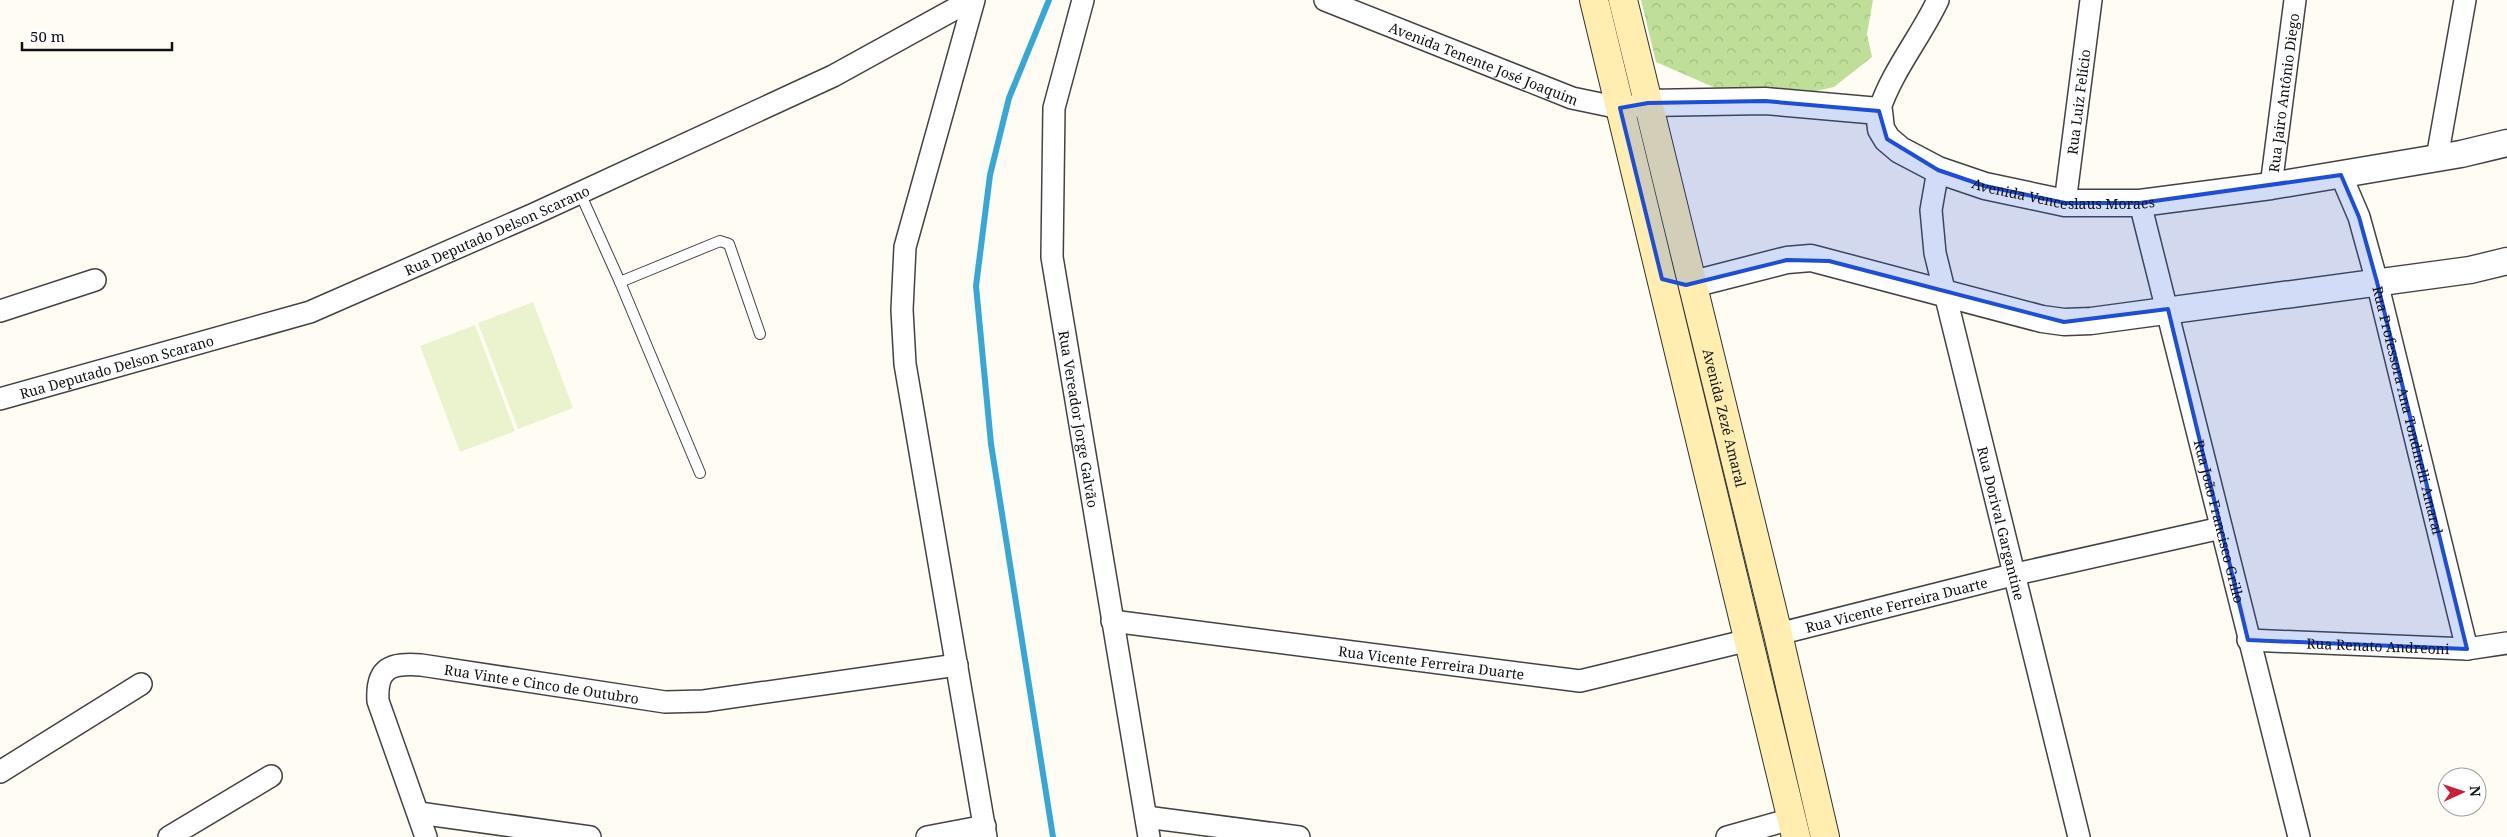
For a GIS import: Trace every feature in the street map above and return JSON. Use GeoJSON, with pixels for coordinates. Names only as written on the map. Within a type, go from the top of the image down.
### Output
{"type":"FeatureCollection","features":[{"type":"Feature","properties":{"kind":"main road"},"geometry":{"type":"LineString","coordinates":[[1594,0],[1793,828]]}},
{"type":"Feature","properties":{"kind":"main road","name":"Avenida Zezé Amaral"},"geometry":{"type":"LineString","coordinates":[[1622,0],[1778,634],[1825,837]]}},
{"type":"Feature","properties":{"kind":"main road"},"geometry":{"type":"LineString","coordinates":[[1662,279],[1686,285],[1693,284]]}},
{"type":"Feature","properties":{"kind":"street","name":"Rua Deputado Delson Scarano"},"geometry":{"type":"LineString","coordinates":[[0,399],[310,312],[580,193],[833,76],[973,0]]}},
{"type":"Feature","properties":{"kind":"street"},"geometry":{"type":"LineString","coordinates":[[926,837],[985,832],[905,364],[902,310],[905,247],[973,0]]}},
{"type":"Feature","properties":{"kind":"street","name":"Rua Vereador Jorge Galvão"},"geometry":{"type":"LineString","coordinates":[[1083,0],[1054,108],[1052,257],[1148,827]]}},
{"type":"Feature","properties":{"kind":"street","name":"Avenida Tenente José Joaquim"},"geometry":{"type":"LineString","coordinates":[[1325,0],[1572,98],[1620,108],[1648,103]]}},
{"type":"Feature","properties":{"kind":"street"},"geometry":{"type":"LineString","coordinates":[[1648,103],[1765,101],[1880,111],[1887,89],[1923,30],[1938,0]]}},
{"type":"Feature","properties":{"kind":"street","name":"Rua Luiz Felício"},"geometry":{"type":"LineString","coordinates":[[2065,203],[2091,0]]}},
{"type":"Feature","properties":{"kind":"street","name":"Rua Jairo Antônio Diego"},"geometry":{"type":"LineString","coordinates":[[2272,186],[2295,0]]}},
{"type":"Feature","properties":{"kind":"street"},"geometry":{"type":"LineString","coordinates":[[2437,158],[2465,0]]}},
{"type":"Feature","properties":{"kind":"street","name":"Avenida Venceslaus Moraes"},"geometry":{"type":"LineString","coordinates":[[1880,111],[1881,129],[1887,139],[1900,150],[1938,170],[1985,186],[2065,203],[2140,203],[2272,186],[2437,158],[2507,142]]}},
{"type":"Feature","properties":{"kind":"street","name":"Rua Dorival Gargantine"},"geometry":{"type":"LineString","coordinates":[[1938,170],[1931,210],[1935,253],[2016,574],[2079,837]]}},
{"type":"Feature","properties":{"kind":"street","name":"Rua Professora Ana Tondinelli Amaral"},"geometry":{"type":"LineString","coordinates":[[2341,175],[2359,217],[2377,282],[2467,649]]}},
{"type":"Feature","properties":{"kind":"street","name":"Rua João Francisco Grillo"},"geometry":{"type":"LineString","coordinates":[[2140,203],[2168,309],[2248,640],[2299,837]]}},
{"type":"Feature","properties":{"kind":"street"},"geometry":{"type":"LineString","coordinates":[[1693,284],[1787,260],[1811,258],[2042,319],[2064,322],[2091,321],[2168,309],[2470,270],[2507,261]]}},
{"type":"Feature","properties":{"kind":"street"},"geometry":{"type":"LineString","coordinates":[[0,311],[94,280]]}},
{"type":"Feature","properties":{"kind":"street","name":"Rua Vicente Ferreira Duarte"},"geometry":{"type":"LineString","coordinates":[[1778,634],[2016,574],[2221,528]]}},
{"type":"Feature","properties":{"kind":"street","name":"Rua Vicente Ferreira Duarte"},"geometry":{"type":"LineString","coordinates":[[1112,621],[1580,681],[1749,640]]}},
{"type":"Feature","properties":{"kind":"street","name":"Rua Renato Andreoni"},"geometry":{"type":"LineString","coordinates":[[2248,640],[2467,649],[2507,644]]}},
{"type":"Feature","properties":{"kind":"street","name":"Rua Vinte e Cinco de Outubro"},"geometry":{"type":"LineString","coordinates":[[419,813],[378,701],[377,686],[383,674],[390,667],[399,663],[421,664],[664,702],[704,701],[957,664]]}},
{"type":"Feature","properties":{"kind":"street"},"geometry":{"type":"LineString","coordinates":[[0,772],[141,684]]}},
{"type":"Feature","properties":{"kind":"street"},"geometry":{"type":"LineString","coordinates":[[169,837],[271,776]]}},
{"type":"Feature","properties":{"kind":"street"},"geometry":{"type":"LineString","coordinates":[[426,837],[419,813],[590,837]]}},
{"type":"Feature","properties":{"kind":"street"},"geometry":{"type":"LineString","coordinates":[[1148,827],[1299,837]]}},
{"type":"Feature","properties":{"kind":"street"},"geometry":{"type":"LineString","coordinates":[[1727,837],[1793,828]]}},
{"type":"Feature","properties":{"kind":"lane"},"geometry":{"type":"LineString","coordinates":[[580,193],[620,282],[700,473]]}},
{"type":"Feature","properties":{"kind":"lane"},"geometry":{"type":"LineString","coordinates":[[620,282],[720,241],[728,244],[760,334]]}},
{"type":"Feature","properties":{"kind":"highlighted area"},"geometry":{"type":"Polygon","coordinates":[[[1765,101],[1879,111],[1887,139],[1938,170],[1985,186],[2065,203],[2140,203],[2341,175],[2359,217],[2377,282],[2467,649],[2248,640],[2168,309],[2064,322],[1829,261],[1787,260],[1686,285],[1662,279],[1620,108],[1648,103],[1765,101]]]}},
{"type":"Feature","properties":{"kind":"green space"},"geometry":{"type":"Polygon","coordinates":[[[1641,0],[1873,0],[1867,34],[1872,57],[1834,87],[1794,96],[1736,97],[1656,62],[1641,0]]]}},
{"type":"Feature","properties":{"kind":"green space"},"geometry":{"type":"Polygon","coordinates":[[[533,302],[573,408],[518,429],[478,323],[533,302]]]}},
{"type":"Feature","properties":{"kind":"green space"},"geometry":{"type":"Polygon","coordinates":[[[475,325],[515,431],[460,452],[420,346],[475,325]]]}},
{"type":"Feature","properties":{"kind":"waterway"},"geometry":{"type":"LineString","coordinates":[[1049,0],[1009,98],[990,175],[976,286],[991,444],[1053,837]]}}]}
